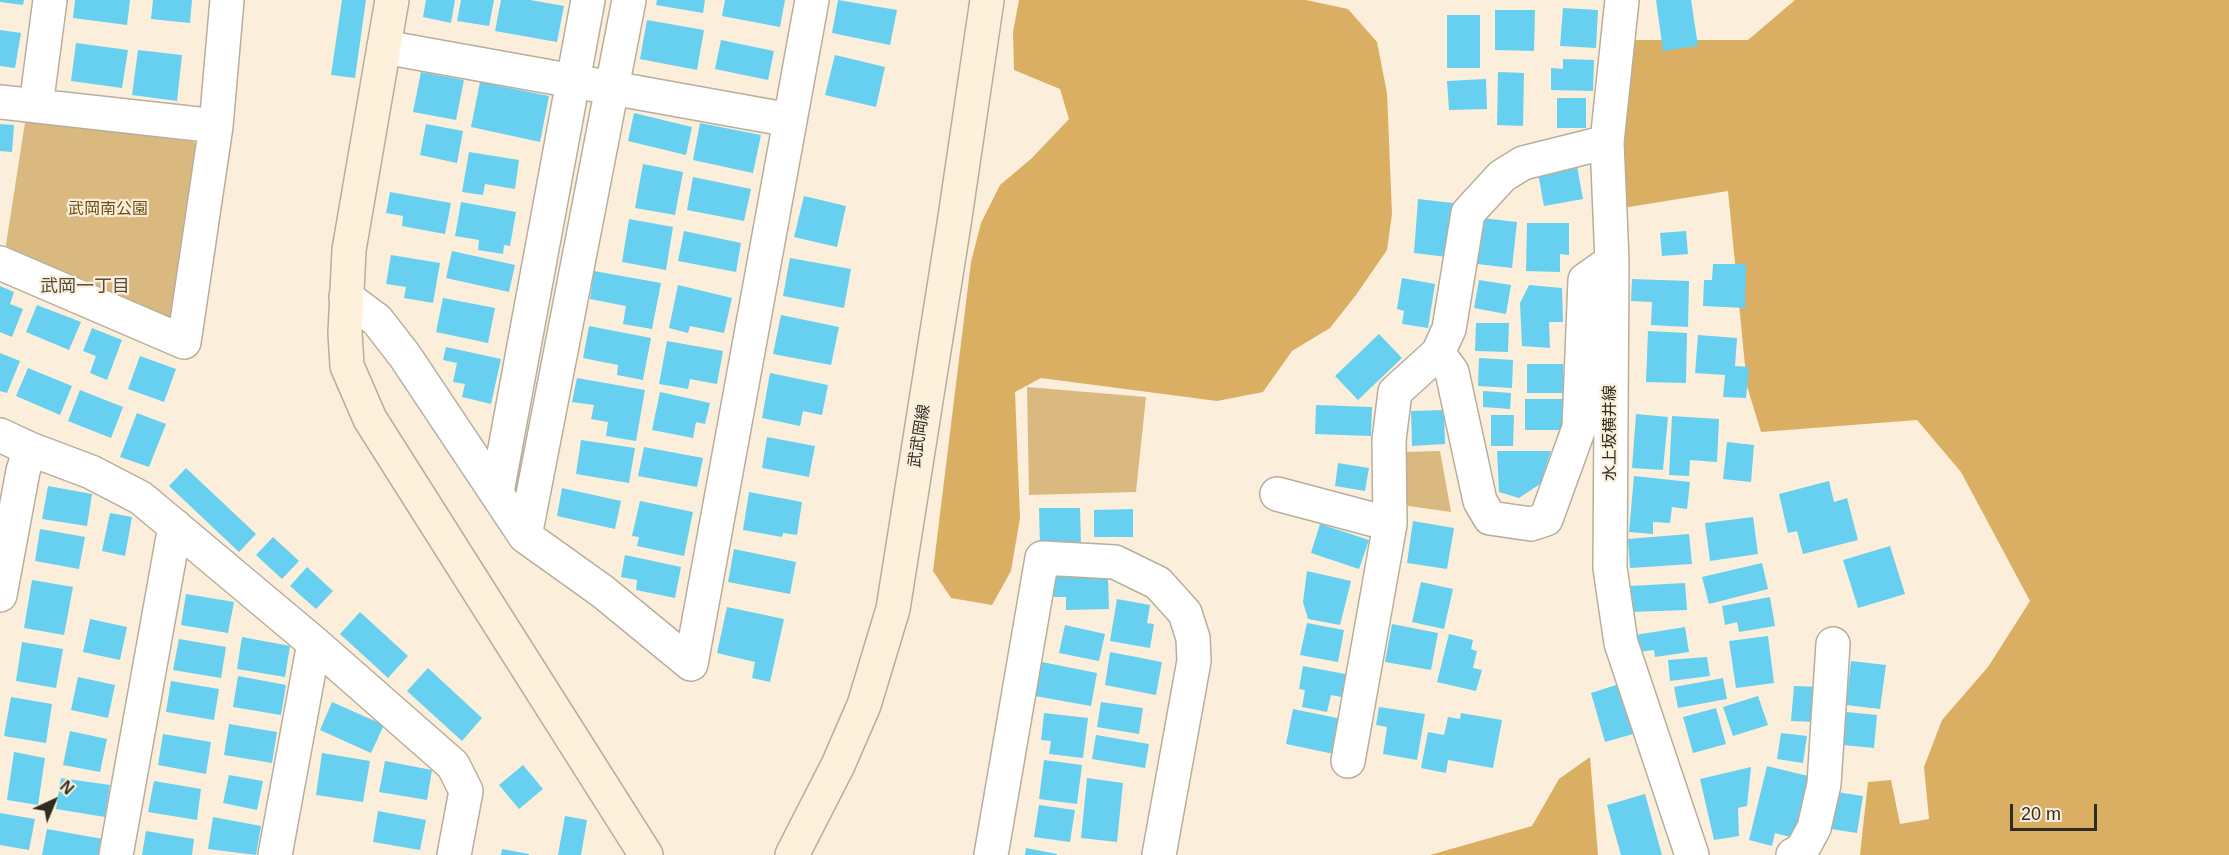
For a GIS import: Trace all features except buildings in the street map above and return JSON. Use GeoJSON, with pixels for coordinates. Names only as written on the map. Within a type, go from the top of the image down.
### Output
{"type":"FeatureCollection","features":[{"type":"Feature","properties":{"kind":"street"},"geometry":{"type":"LineString","coordinates":[[36,106],[50,0]]}},
{"type":"Feature","properties":{"kind":"street"},"geometry":{"type":"LineString","coordinates":[[0,263],[184,342],[216,126],[227,0]]}},
{"type":"Feature","properties":{"kind":"street"},"geometry":{"type":"LineString","coordinates":[[392,0],[349,250],[346,297],[347,366],[370,419],[646,855]]}},
{"type":"Feature","properties":{"kind":"street"},"geometry":{"type":"LineString","coordinates":[[497,492],[588,0]]}},
{"type":"Feature","properties":{"kind":"street"},"geometry":{"type":"LineString","coordinates":[[525,536],[628,0]]}},
{"type":"Feature","properties":{"kind":"street"},"geometry":{"type":"LineString","coordinates":[[346,297],[384,328],[525,536],[602,591],[691,664],[812,0]]}},
{"type":"Feature","properties":{"kind":"street","name":"水上坂横井線"},"geometry":{"type":"LineString","coordinates":[[1622,0],[1607,142],[1612,261],[1610,568],[1621,643],[1692,855]]}},
{"type":"Feature","properties":{"kind":"street","name":"武武岡線"},"geometry":{"type":"LineString","coordinates":[[792,855],[838,765],[864,705],[893,609],[954,224],[984,15]]}},
{"type":"Feature","properties":{"kind":"street"},"geometry":{"type":"LineString","coordinates":[[384,47],[790,120]]}},
{"type":"Feature","properties":{"kind":"street"},"geometry":{"type":"LineString","coordinates":[[0,102],[216,126]]}},
{"type":"Feature","properties":{"kind":"street"},"geometry":{"type":"LineString","coordinates":[[1348,761],[1390,524],[1389,440],[1395,392],[1438,353],[1449,329],[1468,213],[1502,176],[1523,163],[1607,142]]}},
{"type":"Feature","properties":{"kind":"street"},"geometry":{"type":"LineString","coordinates":[[1438,353],[1452,372],[1480,501],[1490,518],[1531,524],[1546,519],[1579,428],[1585,280],[1612,261]]}},
{"type":"Feature","properties":{"kind":"street"},"geometry":{"type":"LineString","coordinates":[[0,435],[117,485],[141,498],[314,643],[453,765],[466,791],[454,855]]}},
{"type":"Feature","properties":{"kind":"street"},"geometry":{"type":"LineString","coordinates":[[0,595],[23,471],[30,449]]}},
{"type":"Feature","properties":{"kind":"street"},"geometry":{"type":"LineString","coordinates":[[1276,494],[1390,524]]}},
{"type":"Feature","properties":{"kind":"street"},"geometry":{"type":"LineString","coordinates":[[116,855],[175,526]]}},
{"type":"Feature","properties":{"kind":"street"},"geometry":{"type":"LineString","coordinates":[[991,855],[1042,558],[1115,562],[1158,583],[1185,613],[1193,638],[1194,661],[1159,855]]}},
{"type":"Feature","properties":{"kind":"street"},"geometry":{"type":"LineString","coordinates":[[275,855],[314,643]]}},
{"type":"Feature","properties":{"kind":"street"},"geometry":{"type":"LineString","coordinates":[[1793,855],[1802,850],[1814,828],[1824,784],[1833,644]]}},
{"type":"Feature","properties":{"kind":"green space","name":"武岡南公園"},"geometry":{"type":"Polygon","coordinates":[[[26,116],[190,139],[200,147],[179,317],[161,325],[5,251],[26,116]]]}},
{"type":"Feature","properties":{"kind":"green space"},"geometry":{"type":"Polygon","coordinates":[[[1027,387],[1146,397],[1136,492],[1029,495],[1027,387]]]}},
{"type":"Feature","properties":{"kind":"green space"},"geometry":{"type":"Polygon","coordinates":[[[1440,451],[1451,512],[1402,505],[1403,452],[1440,451]]]}},
{"type":"Feature","properties":{"kind":"shaded area"},"geometry":{"type":"Polygon","coordinates":[[[1019,0],[1306,0],[1348,9],[1377,42],[1387,93],[1392,214],[1387,250],[1356,295],[1330,328],[1292,351],[1263,392],[1217,401],[1041,378],[1015,392],[1020,518],[1011,571],[992,605],[951,598],[933,571],[971,262],[981,223],[1000,185],[1032,158],[1069,119],[1060,89],[1014,70],[1013,32],[1019,0]]]}},
{"type":"Feature","properties":{"kind":"shaded area"},"geometry":{"type":"Polygon","coordinates":[[[1795,0],[2229,0],[2229,855],[1860,855],[1868,782],[1891,780],[1900,824],[1929,819],[1924,767],[1942,720],[1988,667],[2030,601],[1961,472],[1917,420],[1761,432],[1747,386],[1728,191],[1610,210],[1616,40],[1748,40],[1795,0]]]}},
{"type":"Feature","properties":{"kind":"shaded area"},"geometry":{"type":"Polygon","coordinates":[[[1590,757],[1598,855],[1430,855],[1532,826],[1559,779],[1590,757]]]}},
{"type":"Feature","properties":{"kind":"district","name":"武岡一丁目"},"geometry":{"type":"Point","coordinates":[85,287]}}]}
